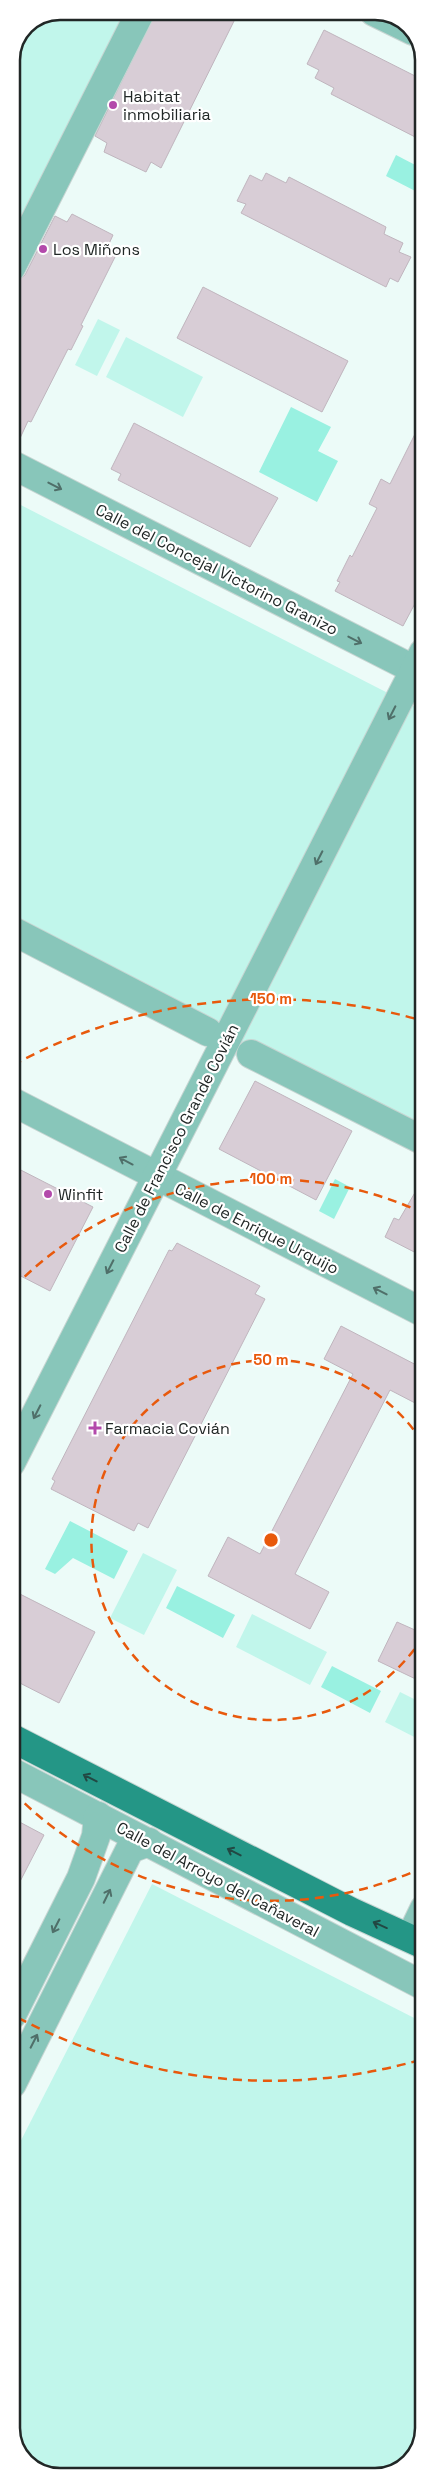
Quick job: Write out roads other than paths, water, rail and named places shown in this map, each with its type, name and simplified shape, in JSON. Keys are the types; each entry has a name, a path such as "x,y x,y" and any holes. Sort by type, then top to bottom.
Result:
{"main road":[{"name":"Calle del Arroyo del Cañaveral","path":"20,1742 352,1912 415,1941"}],"street":[{"path":"20,250 136,20"},
{"name":"Calle del Concejal Victorino Granizo","path":"20,468 415,663"},
{"name":"Calle de Francisco Grande Covián","path":"20,1447 156,1177 415,678"},
{"path":"20,935 208,1032"},
{"path":"251,1054 415,1136"},
{"name":"Calle de Enrique Urquijo","path":"20,1106 415,1308"},
{"name":"Calle del Arroyo del Cañaveral","path":"20,1776 415,1981"},
{"path":"20,1999 80,1878 96,1836 98,1816"},
{"path":"20,2068 130,1849 149,1842"}],"place":[{"name":"Habitat inmobiliaria","path":"113,105"},
{"name":"Los Miñons","path":"43,249"},
{"name":"Winfit","path":"48,1194"},
{"name":"Farmacia Covián","path":"95,1428"}]}
